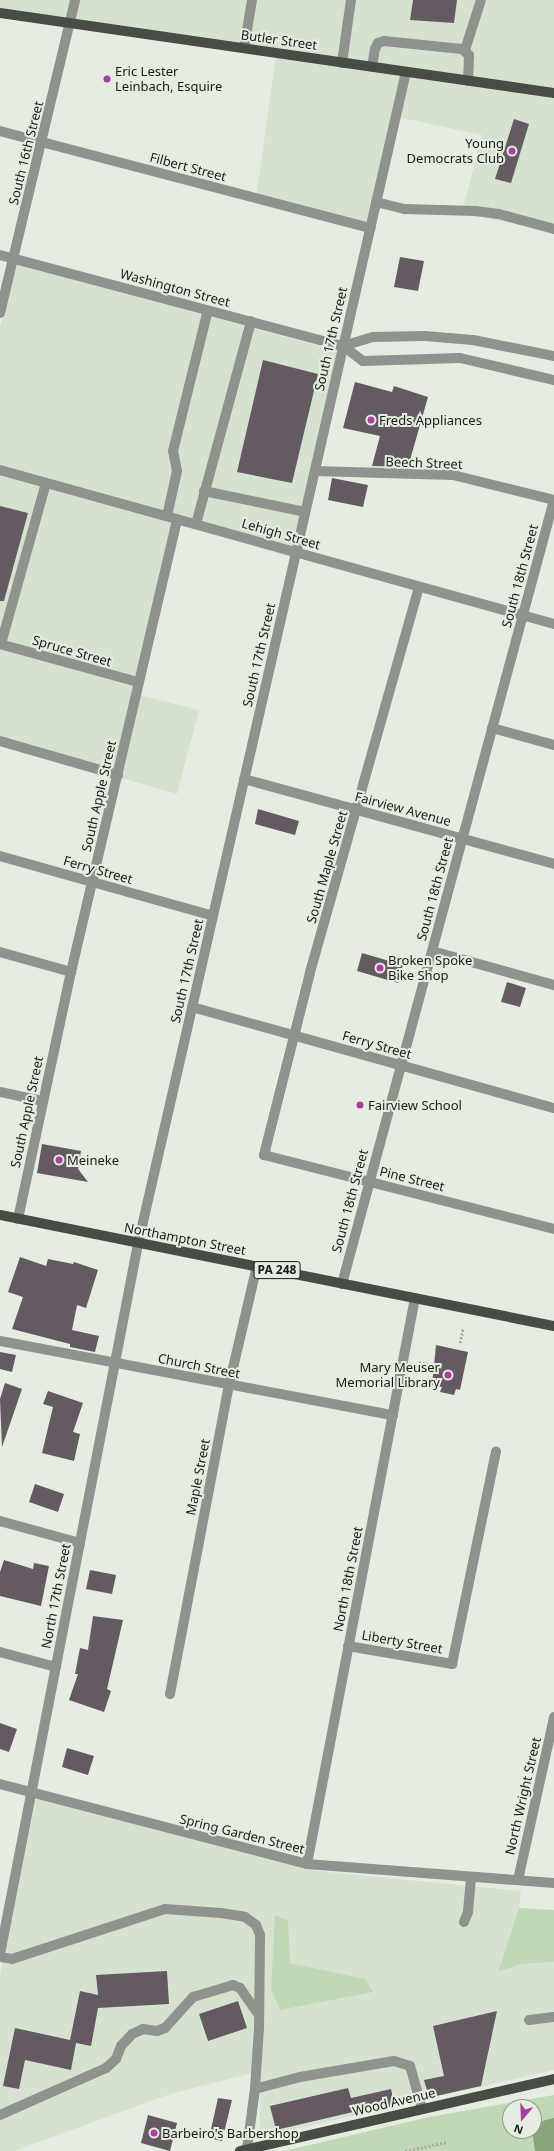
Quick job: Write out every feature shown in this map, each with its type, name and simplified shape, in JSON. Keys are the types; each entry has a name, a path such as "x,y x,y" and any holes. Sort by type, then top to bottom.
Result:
{"main road":[{"name":"Butler Street","path":"0,12 70,25 244,48 554,93"},
{"name":"Northampton Street","path":"0,1215 138,1244 257,1266 554,1326"},
{"name":"Wood Avenue","path":"244,2150 422,2108 554,2079"}],"street":[{"name":"South 16th Street","path":"0,313 75,0"},
{"path":"244,48 252,0"},
{"path":"342,63 351,0"},
{"path":"465,50 481,0"},
{"path":"372,67 375,49 378,43 384,41 465,50 469,55 468,81"},
{"name":"South 17th Street","path":"138,1244 406,72"},
{"name":"Filbert Street","path":"0,131 370,228"},
{"path":"376,202 405,210 475,211 499,214 554,229"},
{"name":"Washington Street","path":"0,255 343,346"},
{"name":"South Apple Street","path":"18,1219 42,1101 118,775 138,682 172,517 177,471 173,451 208,310"},
{"path":"196,524 251,321"},
{"path":"343,346 373,337 425,336 473,340 554,356"},
{"path":"343,346 363,361 460,358 554,380"},
{"name":"Lehigh Street","path":"0,470 554,624"},
{"name":"Beech Street","path":"314,471 453,475 554,500"},
{"path":"0,644 46,483"},
{"path":"204,491 305,512"},
{"name":"South 18th Street","path":"342,1284 554,500"},
{"name":"South Maple Street","path":"264,1155 294,1035 419,587"},
{"name":"Spruce Street","path":"0,644 138,682"},
{"path":"492,728 554,745"},
{"path":"0,741 118,775"},
{"name":"Fairview Avenue","path":"244,779 554,864"},
{"name":"Ferry Street","path":"0,856 213,916"},
{"path":"0,952 71,972"},
{"path":"432,952 554,985"},
{"name":"Ferry Street","path":"192,1007 554,1108"},
{"path":"0,1092 42,1101"},
{"name":"Pine Street","path":"264,1155 554,1229"},
{"name":"North 17th Street","path":"0,1956 4,1909 31,1792 138,1244"},
{"name":"Maple Street","path":"170,1694 229,1385 257,1266"},
{"name":"North 18th Street","path":"307,1864 415,1298"},
{"name":"Church Street","path":"0,1342 393,1415"},
{"name":"Liberty Street","path":"348,1646 452,1664 496,1451"},
{"path":"0,1521 80,1543"},
{"path":"0,1652 56,1667"},
{"name":"North Wright Street","path":"518,1880 554,1717"},
{"name":"Spring Garden Street","path":"0,1784 307,1864 554,1883"},
{"path":"464,1922 468,1912 471,1877"},
{"path":"0,1956 12,1959 165,1910 221,1913 245,1917 256,1925 260,1935 259,2015 255,2089 244,2150"},
{"path":"0,2115 106,2068 116,2059 121,2046 132,2034 143,2029 157,2031 165,2028 193,1997 233,1985 240,1988 259,2015"},
{"path":"529,2020 554,2017"},
{"path":"255,2089 300,2078 394,2061 410,2066 422,2108"}],"path":[{"path":"460,1343 463,1327"},
{"path":"419,1362 431,1365"},
{"path":"405,2151 448,2142"}],"shaded area":[{"path":"0,0 554,0 554,232 462,213 482,135 398,117 368,231 256,199 276,56 76,26 0,8"},
{"path":"16,264 341,352 296,559 176,523 140,695 199,710 177,794 0,743 0,327"},
{"path":"37,1794 317,1871 521,1891 519,1908 498,1972 521,1964 554,1962 554,2070 260,2137 260,2071 170,2094 14,2151 0,2151 0,1976"},
{"path":"519,1908 554,1910 554,1962 521,1964 498,1972"},
{"path":"275,1915 288,1921 290,1963 365,1979 373,1992 280,2010 271,1989"},
{"path":"554,2095 554,2151 284,2151 429,2117 502,2104 502,2139 542,2139 542,2099 531,2099"},
{"path":"554,2118 554,2151 535,2151 533,2139 542,2139 542,2121"}],"building":[{"path":"413,0 457,0 454,23 410,20"},
{"name":"Young Democrats Club","path":"514,119 529,124 511,183 495,179"},
{"path":"400,257 424,261 418,291 394,287"},
{"path":"263,360 318,374 292,483 237,472"},
{"path":"355,382 392,392 394,386 428,397 408,467 372,466 380,436 343,428"},
{"path":"332,478 368,485 363,507 328,500"},
{"path":"0,506 28,513 4,601 0,601"},
{"path":"258,809 299,821 295,835 255,824"},
{"name":"Broken Spoke Bike Shop","path":"362,953 403,965 398,983 357,971"},
{"path":"507,982 526,988 520,1007 501,1002"},
{"name":"Meineke","path":"42,1144 81,1151 78,1169 88,1182 37,1173"},
{"path":"20,1257 46,1266 48,1259 73,1264 74,1262 98,1270 86,1308 77,1305 72,1330 99,1336 95,1352 70,1347 70,1344 12,1329 23,1297 8,1292"},
{"name":"Mary Meuser Memorial Library","path":"436,1345 468,1352 460,1390 456,1389 454,1395 440,1392 442,1387 432,1385"},
{"path":"0,1352 16,1355 12,1372 0,1369"},
{"path":"5,1383 22,1389 2,1447 0,1399"},
{"path":"48,1391 83,1403 73,1432 80,1434 74,1461 42,1453 53,1407 43,1404"},
{"path":"35,1484 64,1494 58,1512 29,1502"},
{"path":"4,1560 33,1569 34,1563 49,1566 41,1606 0,1596 0,1572"},
{"path":"90,1570 116,1575 112,1594 86,1589"},
{"path":"93,1616 123,1620 107,1689 111,1691 104,1712 69,1700 78,1674 75,1674 80,1648 88,1650"},
{"path":"0,1723 17,1729 9,1752 0,1749"},
{"path":"67,1748 94,1756 88,1775 62,1767"},
{"path":"167,1971 169,2004 98,2008 91,2046 76,2043 71,2070 25,2060 19,2089 3,2086 15,2028 70,2040 80,1991 98,1995 96,1975"},
{"path":"238,2001 247,2028 208,2041 199,2014"},
{"path":"497,2011 481,2086 436,2096 436,2092 428,2094 424,2080 444,2076 433,2026"},
{"path":"348,2088 351,2098 391,2089 395,2106 353,2115 353,2112 276,2130 270,2106"},
{"path":"218,2098 232,2100 222,2141 209,2138"},
{"path":"148,2115 177,2123 170,2151 141,2143"}],"place":[{"name":"Eric Lester Leinbach, Esquire","path":"107,79"},
{"name":"Young Democrats Club","path":"512,151"},
{"name":"Freds Appliances","path":"371,420"},
{"name":"Broken Spoke Bike Shop","path":"380,968"},
{"name":"Fairview School","path":"360,1105"},
{"name":"Meineke","path":"59,1160"},
{"name":"Mary Meuser Memorial Library","path":"448,1375"},
{"name":"Barbeiro's Barbershop","path":"154,2133"}]}
